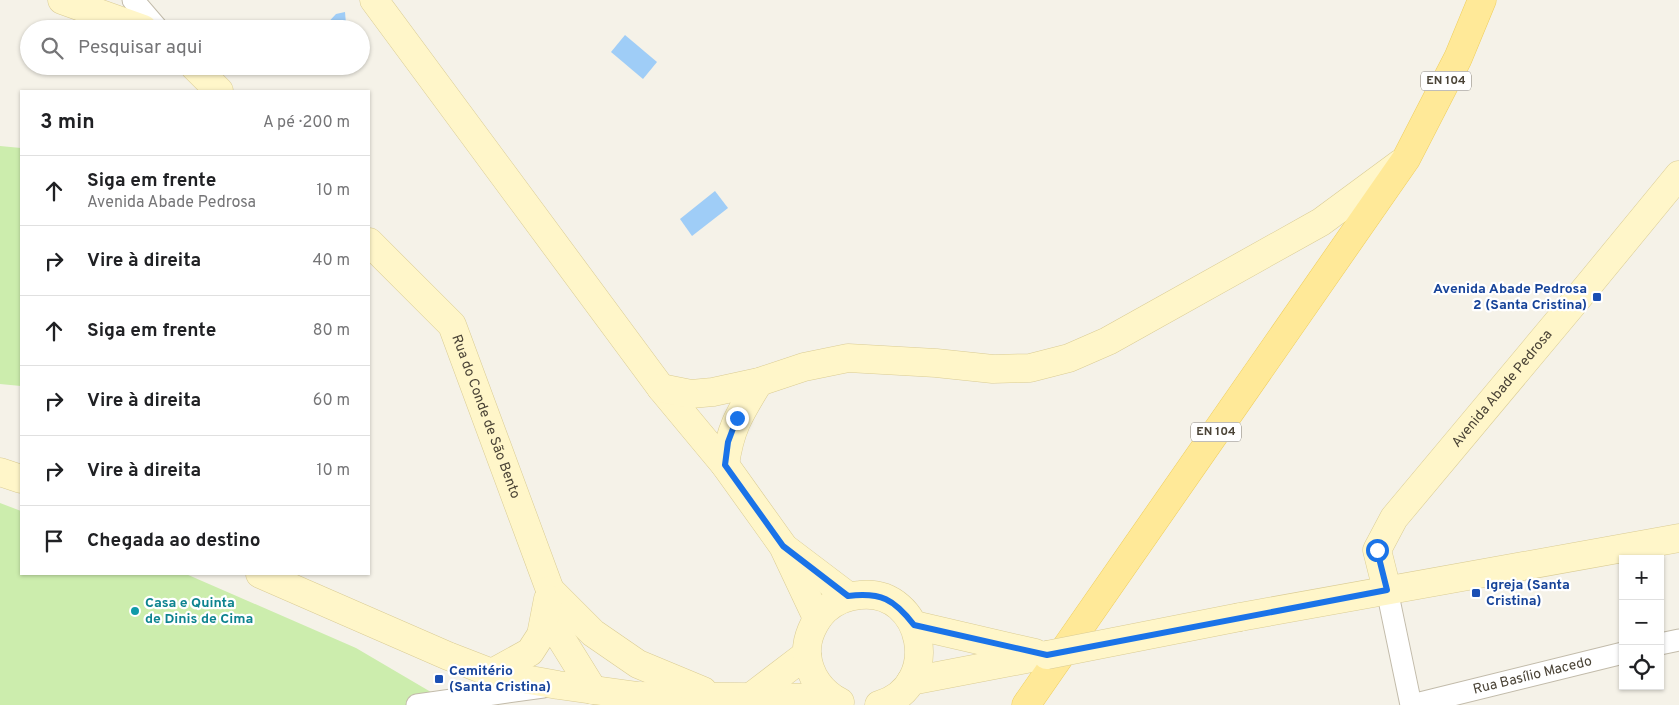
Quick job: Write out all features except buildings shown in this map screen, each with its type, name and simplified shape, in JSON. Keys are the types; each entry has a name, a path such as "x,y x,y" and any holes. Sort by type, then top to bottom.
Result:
{"main road":[{"name":"EN 104","path":"1026,705 1406,159 1458,58 1482,0"}],"street":[{"path":"62,0 118,20"},
{"path":"133,0 150,20"},
{"path":"374,0 661,388 725,465 783,546 817,618"},
{"path":"203,75 218,90"},
{"path":"661,388 690,394 713,392 759,382 804,367 848,358 993,369 1030,368 1069,358 1108,341 1321,222 1406,159"},
{"name":"Avenida Abade Pedrosa","path":"1387,590 1377,550 1394,518 1679,175"},
{"name":"Rua do Conde de São Bento","path":"370,243 452,325 550,590 562,640 593,690"},
{"path":"725,465 728,442 737,418 759,382"},
{"path":"0,472 20,478"},
{"path":"911,681 1240,617 1679,538"},
{"path":"783,546 848,596"},
{"path":"262,575 448,656 492,673 558,685 638,696 752,696 839,702"},
{"path":"550,590 593,633 638,664 716,696"},
{"path":"492,673 530,652 541,635 550,590"},
{"path":"1387,590 1412,705"},
{"path":"839,702 819,686 810,671 807,654 809,636 817,618 830,605 848,596 867,594 886,599 902,609 914,625 919,643 919,662 911,681 899,695 879,705"},
{"path":"914,625 1047,655"},
{"path":"593,633 593,690"},
{"path":"1664,643 1679,640"},
{"path":"752,696 807,654"},
{"name":"Rua Basílio Macedo","path":"1412,705 1619,655"},
{"path":"417,705 558,685"}],"green space":[{"path":"0,146 20,148 20,386 0,384"},
{"name":"Casa e Quinta de Dinis de Cima","path":"0,503 20,511 20,575 188,575 356,648 453,705 0,705"}],"water":[{"path":"345,12 346,20 330,20 336,14"},
{"path":"625,35 657,62 643,79 611,52"},
{"path":"715,191 728,208 692,236 680,219"}],"place":[{"name":"Avenida Abade Pedrosa 2 (Santa Cristina)","path":"1597,297"},
{"name":"Igreja (Santa Cristina)","path":"1476,593"},
{"name":"Casa e Quinta de Dinis de Cima","path":"135,611"},
{"name":"Cemitério (Santa Cristina)","path":"439,679"}],"route":[{"path":"737,418 728,442 725,465 783,546 848,596 867,594 886,599 902,609 914,625 1047,655 1387,590 1377,550"}]}
